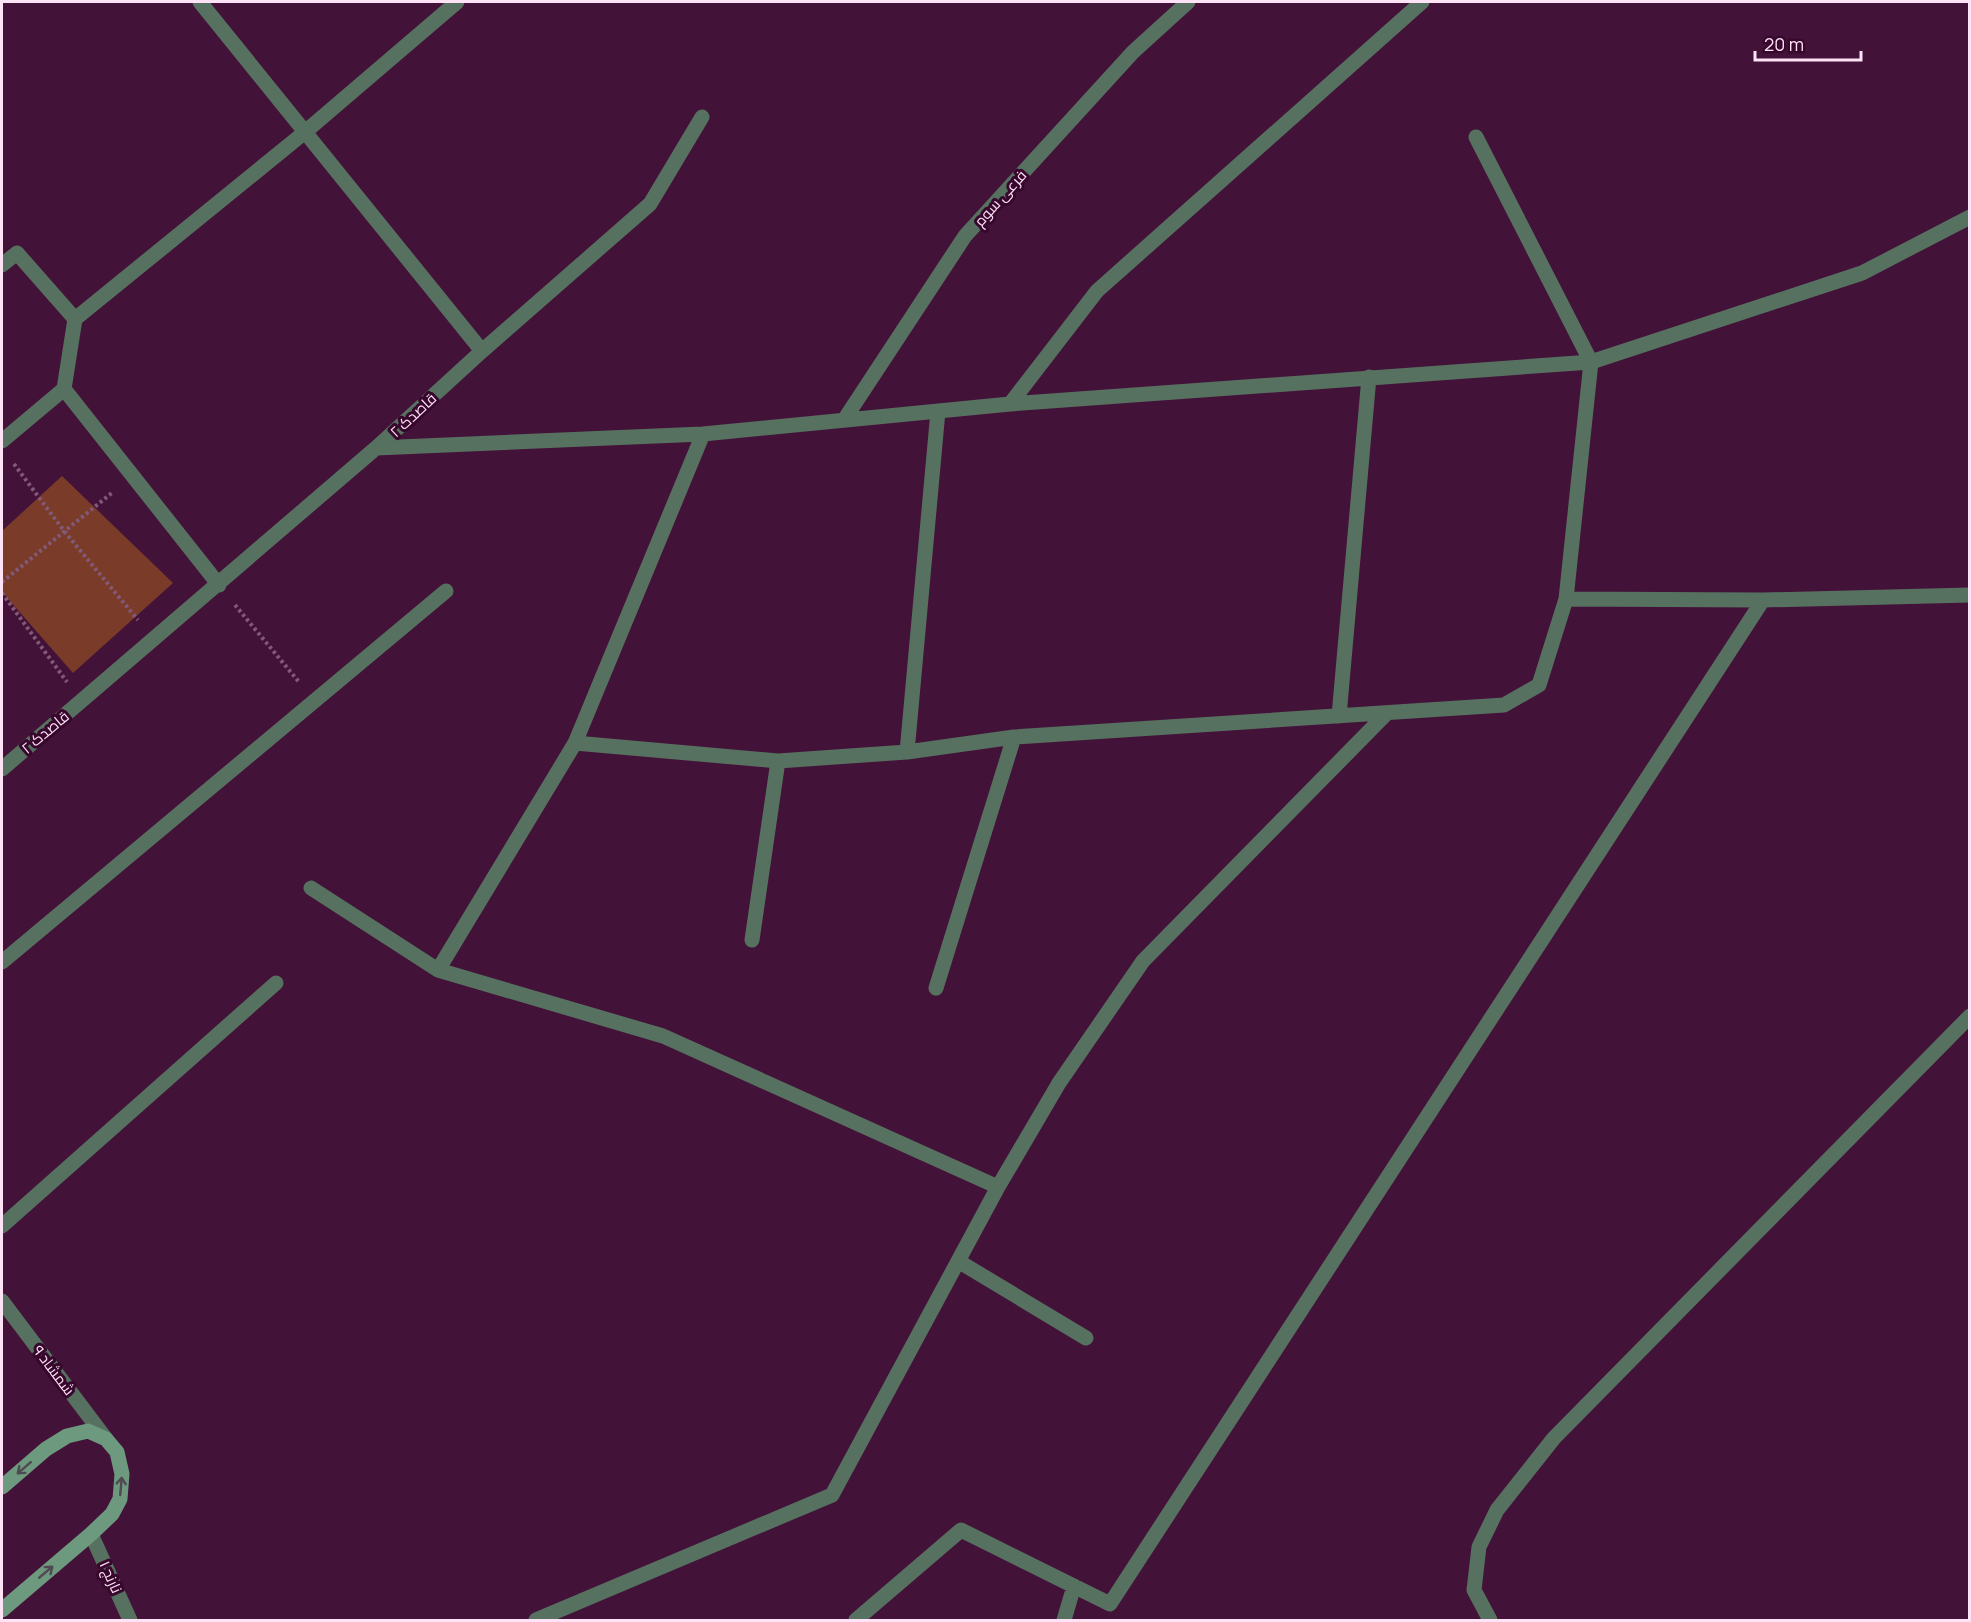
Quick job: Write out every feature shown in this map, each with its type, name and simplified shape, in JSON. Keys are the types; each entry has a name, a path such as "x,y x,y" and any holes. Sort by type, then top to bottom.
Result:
{"main road":[{"path":"2,1487 46,1449 67,1436 88,1431 106,1439 117,1452 122,1474 120,1500 112,1514 92,1534 2,1610"}],"street":[{"path":"200,2 482,351"},
{"path":"2,441 64,389 75,319 305,132 457,2"},
{"name":"فرعی سوم","path":"844,420 965,236 1133,52 1188,2"},
{"path":"1010,404 1097,291 1422,2"},
{"name":"قاصدک ۲","path":"2,769 219,585 650,204 702,117"},
{"path":"575,742 778,761 906,752 1014,737 1504,705 1539,685 1566,599 1591,362 1476,137"},
{"path":"376,448 703,434 1010,404 1591,362 1862,273 1970,217"},
{"path":"2,266 17,253 75,319"},
{"path":"1339,716 1369,378"},
{"path":"64,389 219,585"},
{"path":"906,752 938,411"},
{"path":"438,970 575,742 703,434"},
{"path":"2,962 446,591"},
{"path":"1566,599 1763,600 1970,595"},
{"path":"856,1620 961,1530 1110,1604 1763,600"},
{"path":"536,1620 832,1495 998,1187 1059,1083 1143,961 1386,713"},
{"path":"936,988 1014,737"},
{"path":"752,940 778,761"},
{"path":"311,888 438,970 663,1036 998,1187"},
{"path":"2,1226 276,982"},
{"path":"1490,1620 1474,1590 1479,1547 1497,1510 1554,1438 1970,1016"},
{"path":"958,1261 1086,1338"},
{"name":"شمشاد ۹","path":"2,1300 106,1439"},
{"name":"نارنج ۱","path":"92,1534 130,1620"},
{"path":"1064,1620 1074,1586"}],"path":[{"path":"9,456 64,531 154,639"},
{"path":"2,582 133,476"},
{"path":"219,585 314,702"},
{"path":"2,593 81,702"}],"shaded area":[{"path":"62,476 173,583 73,673 2,592 2,531"}]}
